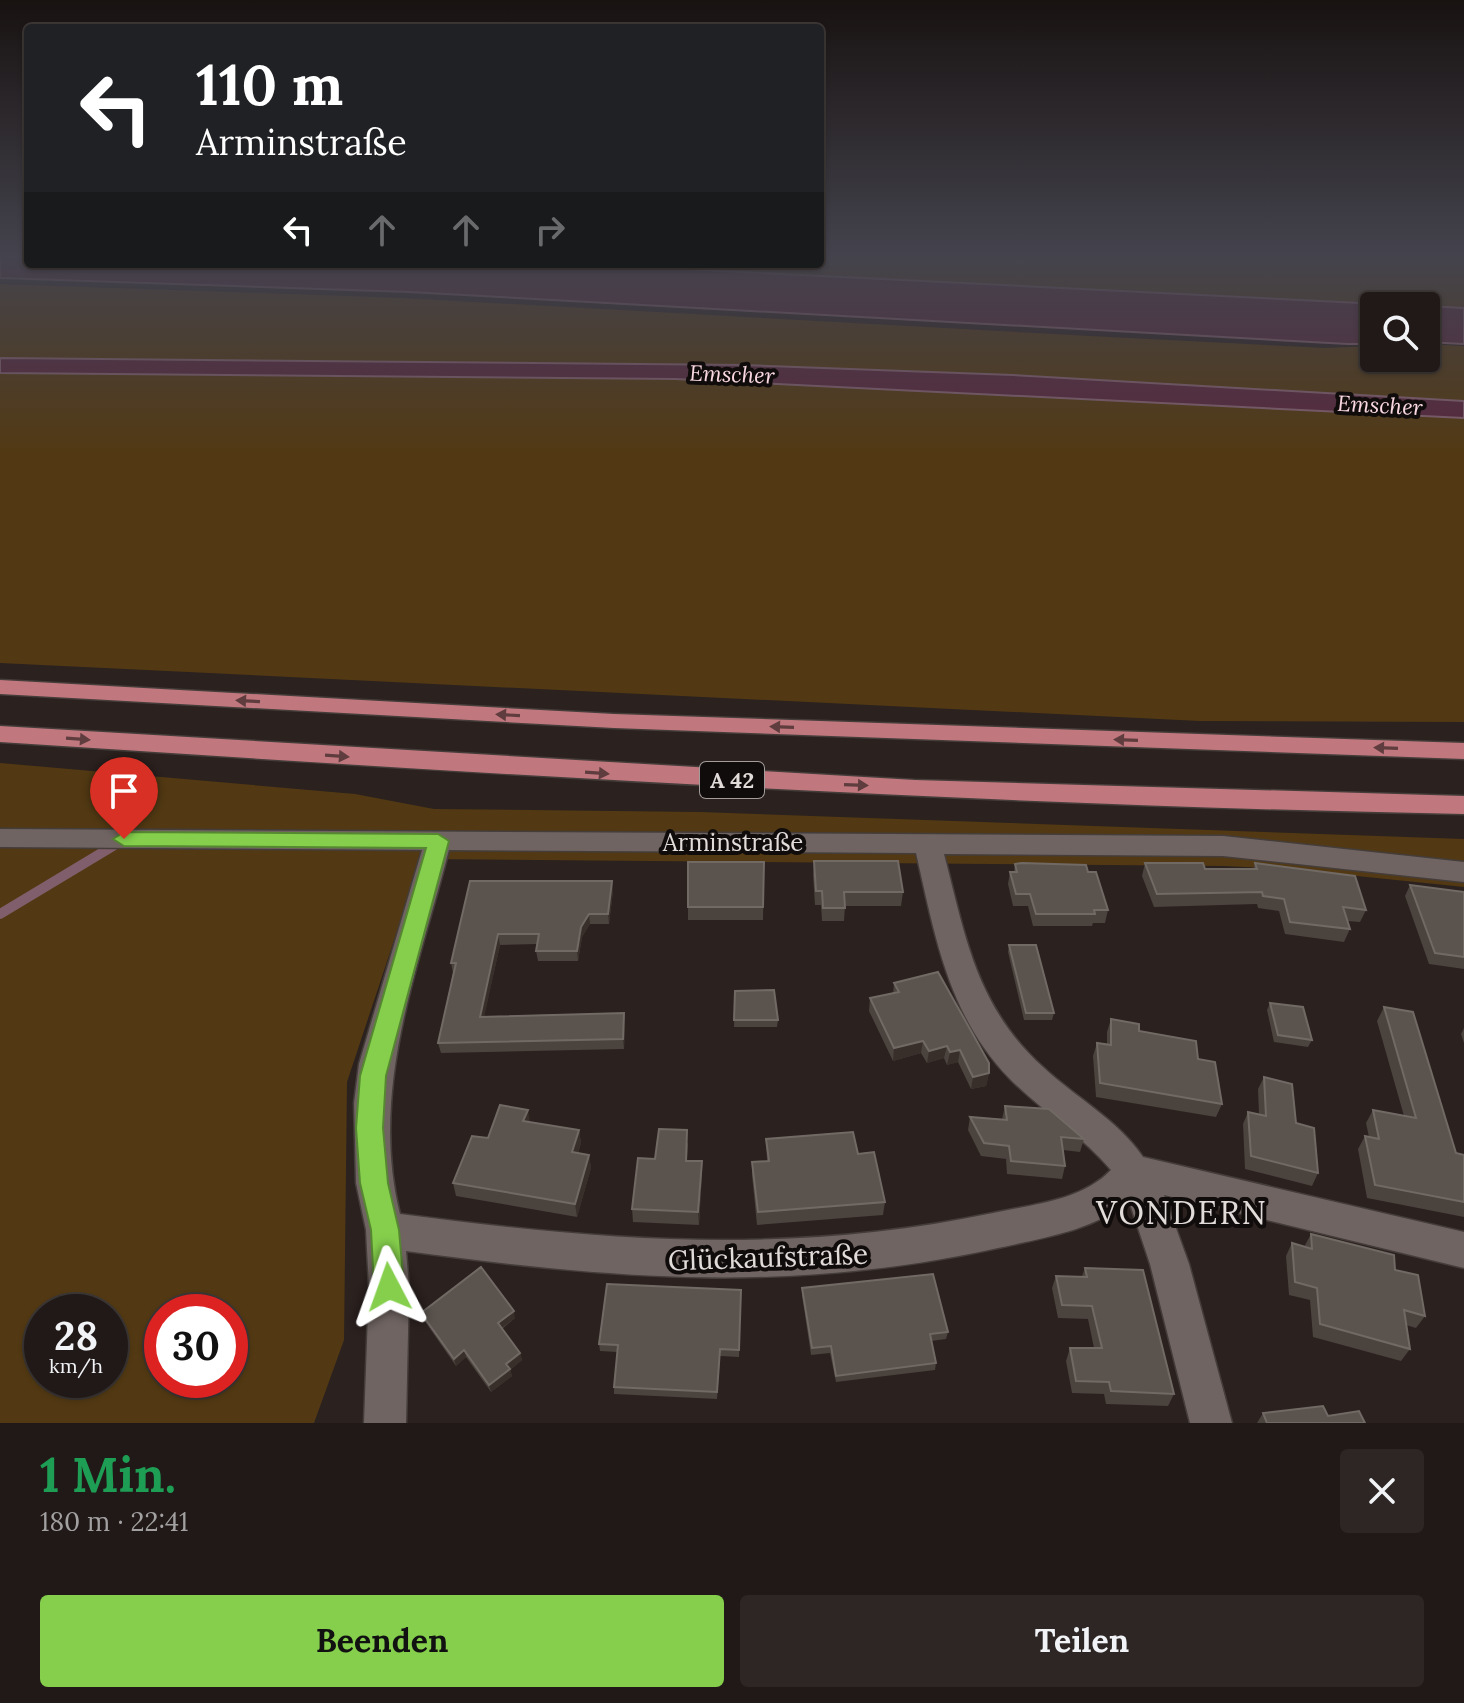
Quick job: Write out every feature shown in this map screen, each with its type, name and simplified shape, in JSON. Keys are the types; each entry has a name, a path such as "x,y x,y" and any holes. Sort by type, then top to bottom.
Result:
{"highway":[{"name":"A 42","path":"0,687 614,721 1464,751"},
{"name":"A 42","path":"0,734 636,776 1339,804 1464,805"}],"street":[{"name":"Arminstraße","path":"0,838 1223,846 1464,872"},
{"path":"385,1423 389,1287 385,1230 374,1183 371,1142 373,1076 438,841"},
{"path":"927,844 958,963 998,1039 1019,1066 1096,1131 1133,1171 1159,1226 1192,1367 1211,1423"},
{"path":"1133,1171 1464,1250"},
{"name":"Glückaufstraße","path":"385,1230 567,1255 659,1262 813,1261 964,1239 1099,1204 1119,1189 1133,1171"}],"shaded area":[{"path":"0,322 844,322 1325,348 1360,347 1360,372 1440,372 1440,345 1464,346 1464,401 1013,375 744,365 0,358"},
{"path":"0,373 675,379 1464,418 1464,722 1200,721 0,663"},
{"path":"0,763 355,794 434,809 700,812 1464,839 1464,887 1289,869 1223,866 421,859 347,1082 344,1340 314,1423 0,1423"}],"water":[{"path":"958,322 1360,322 1360,344 1348,344"},
{"path":"1440,322 1464,322 1464,344 1440,343"},
{"name":"Emscher","path":"0,358 744,365 1013,375 1464,401 1464,418 675,379 0,373"}],"building":[{"path":"814,861 898,861 903,892 844,892 845,908 823,908 822,891 816,891"},
{"path":"688,862 764,862 763,907 688,907"},
{"path":"1145,863 1203,863 1205,869 1257,869 1255,863 1355,876 1366,910 1343,907 1350,929 1290,922 1284,899 1263,896 1262,892 1157,894"},
{"path":"1015,864 1086,865 1088,872 1096,872 1108,910 1094,910 1095,914 1036,914 1030,894 1016,894 1010,872 1017,872"},
{"path":"470,881 612,881 608,914 589,914 581,927 577,951 536,951 539,934 498,934 480,1017 624,1013 623,1039 438,1043 456,963 451,963"},
{"path":"1410,885 1464,892 1464,957 1435,953"},
{"path":"1009,945 1036,945 1054,1013 1026,1013"},
{"path":"938,972 989,1063 989,1073 973,1077 960,1050 950,1052 947,1046 929,1051 923,1041 894,1048 870,998 899,992 894,983"},
{"path":"774,990 778,1020 734,1020 735,991"},
{"path":"1270,1003 1303,1007 1312,1040 1278,1035"},
{"path":"1384,1007 1413,1012 1456,1153 1464,1155 1464,1202 1375,1185 1365,1136 1379,1139 1373,1110 1416,1118"},
{"path":"1111,1019 1139,1024 1139,1031 1196,1041 1198,1059 1215,1062 1222,1104 1100,1083 1097,1043 1111,1045"},
{"path":"1264,1077 1292,1084 1296,1123 1314,1128 1318,1173 1251,1156 1248,1112 1266,1116"},
{"path":"500,1105 528,1110 523,1121 579,1130 572,1152 589,1155 575,1204 453,1183 472,1136 488,1138"},
{"path":"1005,1106 1049,1109 1084,1139 1061,1137 1065,1166 1011,1161 1009,1146 984,1143 970,1117 1007,1120"},
{"path":"659,1129 687,1130 686,1161 702,1161 698,1212 632,1209 638,1158 655,1159"},
{"path":"853,1132 858,1154 874,1152 885,1202 758,1212 752,1162 769,1161 766,1139"},
{"path":"1311,1234 1394,1255 1395,1270 1418,1275 1425,1316 1404,1310 1410,1349 1320,1324 1317,1288 1295,1282 1292,1243 1312,1249"},
{"path":"481,1267 514,1311 498,1323 520,1353 506,1364 510,1369 489,1385 464,1350 454,1359 421,1313"},
{"path":"1085,1268 1143,1270 1174,1394 1111,1391 1109,1382 1076,1381 1070,1348 1102,1348 1092,1306 1062,1305 1056,1276 1087,1277"},
{"path":"933,1274 948,1332 930,1334 936,1363 836,1376 831,1346 812,1348 802,1288"},
{"path":"607,1284 741,1290 739,1350 720,1349 717,1392 614,1387 618,1345 599,1344"},
{"path":"1323,1406 1328,1416 1359,1411 1365,1423 1267,1423 1263,1413"}],"waterway":[{"path":"0,914 113,846"}],"district":[{"name":"VONDERN","path":"1182,1213"}],"route":[{"path":"124,839 438,841 373,1076 370,1128 374,1183 385,1230 389,1287"}]}
